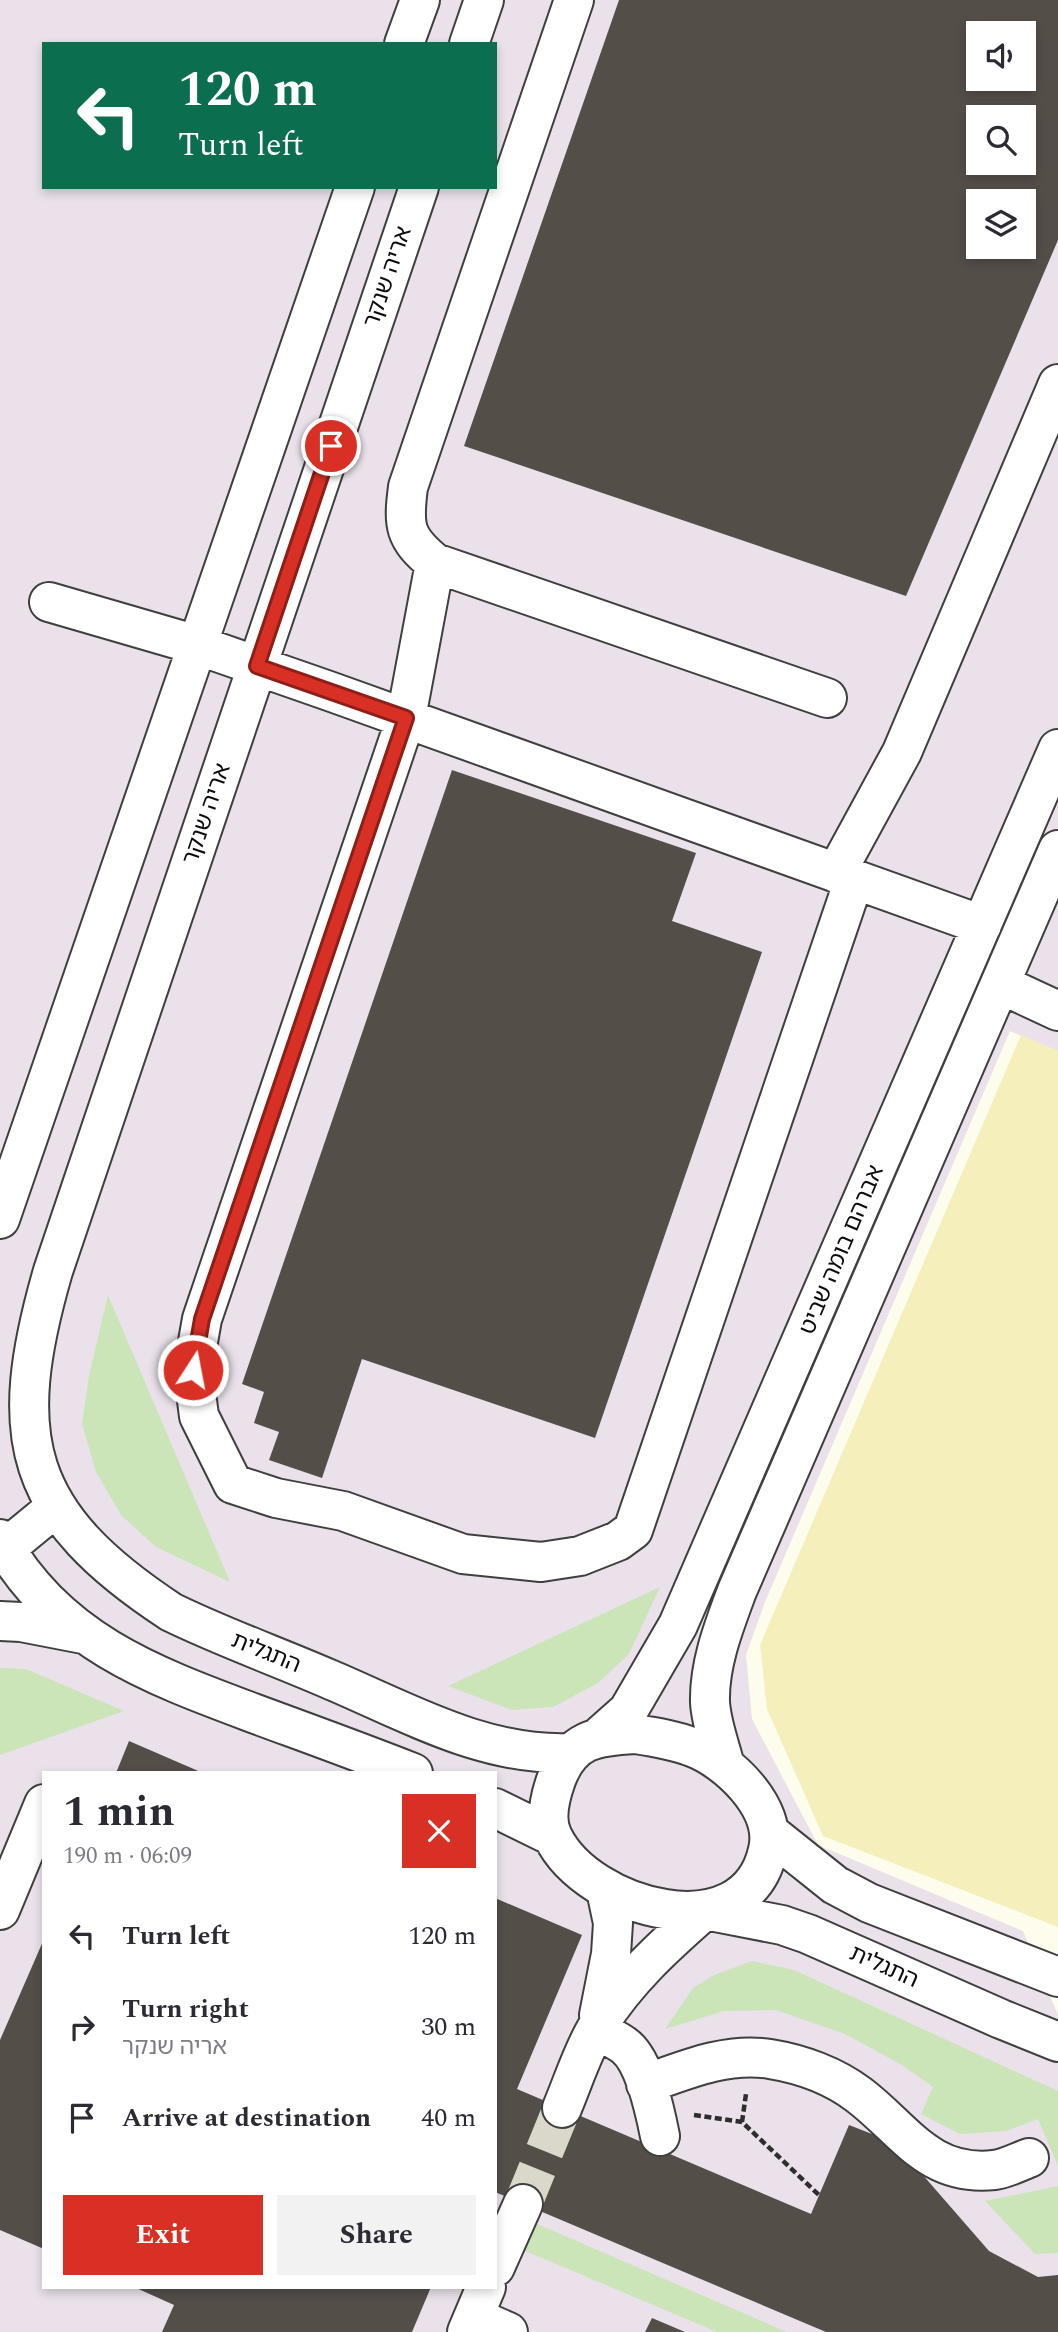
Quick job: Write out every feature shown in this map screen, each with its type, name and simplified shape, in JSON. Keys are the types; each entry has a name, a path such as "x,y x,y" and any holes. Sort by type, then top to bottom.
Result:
{"street":[{"path":"405,42 420,0"},
{"path":"470,42 484,0"},
{"path":"574,0 408,487 404,518 415,546 435,563 827,698"},
{"path":"0,1219 354,189"},
{"name":"אריה שנקר","path":"32,1447 28,1413 29,1380 40,1315 418,189"},
{"path":"435,563 406,718 202,1319 193,1370 198,1416 233,1484 276,1499 344,1511 463,1554 541,1563 580,1556 618,1541 633,1530 845,877 902,752 1058,384"},
{"path":"49,602 197,645 982,925"},
{"name":"אברהם בומה שביט","path":"586,1744 628,1711 678,1625 1058,749"},
{"name":"אברהם בומה שביט","path":"725,1766 710,1703 713,1665 723,1629 1058,850"},
{"path":"1000,984 1058,1011"},
{"name":"התגלית","path":"32,1447 47,1493 72,1530 139,1591 188,1620 480,1742 528,1752 586,1744"},
{"path":"56,1507 1,1540 20,1572 40,1594 85,1634 104,1648 164,1679 408,1771"},
{"path":"0,1621 21,1622 85,1634"},
{"path":"497,1809 552,1836 568,1857 606,1889 630,1901 655,1908 690,1912 728,1902 745,1891 759,1876 768,1850 770,1833 756,1800 725,1766 694,1748 661,1738 635,1734 586,1744 560,1770 551,1794 549,1820 552,1836"},
{"path":"0,1910 42,1809"},
{"path":"770,1833 835,1885 869,1903 1058,1977"},
{"path":"596,2030 611,1954 613,1923 606,1889"},
{"path":"562,2108 596,2030 629,1982 655,1954 705,1910"},
{"name":"התגלית","path":"705,1910 782,1925 808,1934 1058,2042"},
{"path":"596,2030 626,2047 639,2065 654,2110 701,2064 736,2059 768,2059 802,2067 831,2078 858,2094 914,2147 938,2161 964,2170 996,2170 1029,2158"},
{"path":"497,2262 523,2204"}],"path":[{"path":"654,2110 742,2122 819,2195"}],"shaded area":[{"path":"0,0 1058,0 1058,1051 1010,1031 765,1602 746,1655 752,1719 818,1845 1023,1931 1058,2015 1058,2332 0,2332"}],"green space":[{"path":"108,1295 230,1582 156,1547 121,1515 96,1472 82,1424 89,1376"},
{"path":"660,1587 629,1654 598,1683 553,1707 512,1710 448,1686"},
{"path":"0,1668 26,1669 124,1711 0,1755"},
{"path":"752,1961 794,1970 1058,2091 1058,2166 1038,2119 1006,2131 960,2134 921,2114 933,2087 902,2065 845,2034 776,2010 724,2011 665,2029 693,1988 714,1975"},
{"path":"1058,2186 1058,2253 1035,2254 985,2201"},
{"path":"535,2223 787,2332 717,2332 523,2250"}],"sand":[{"path":"1021,1035 1058,1051 1058,1927 823,1836 767,1709 760,1645"}],"building":[{"path":"619,0 1058,0 1058,240 906,596 464,446"},
{"path":"452,770 696,853 672,921 762,952 595,1438 362,1359 322,1478 269,1460 279,1432 254,1423 264,1392 242,1384"},
{"path":"129,1741 198,1771 117,1771"},
{"path":"497,1899 582,1935 517,2089 811,2214 849,2125 895,2143 989,2251 1038,2277 1058,2275 1058,2332 826,2332 497,2193"},
{"path":"42,1944 42,2248 0,2230 0,2040"},
{"path":"138,2289 430,2289 412,2332 162,2332 174,2305"},
{"path":"652,2318 685,2332 645,2332"}],"tunnel":[{"path":"523,2204 562,2108"}],"route":[{"path":"193,1370 202,1319 406,718 257,666 331,446"}]}
